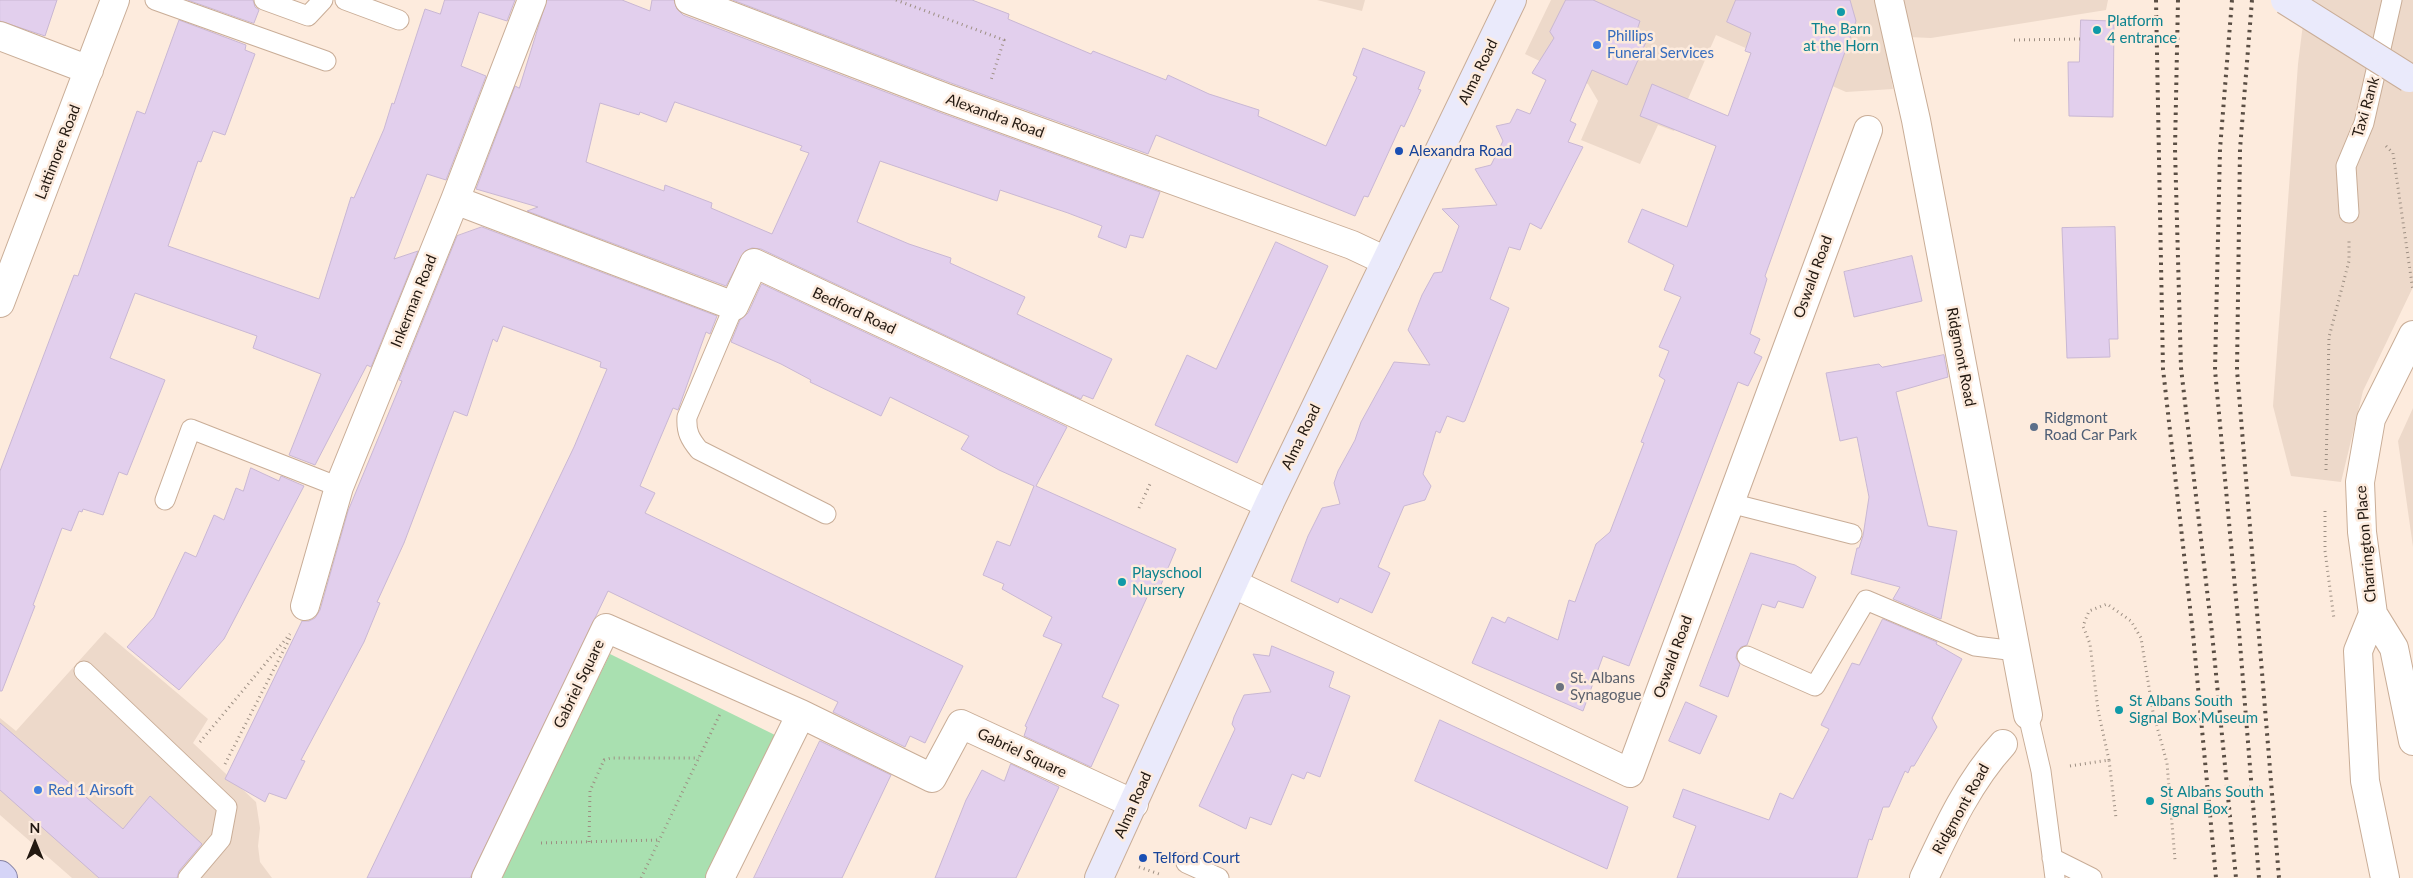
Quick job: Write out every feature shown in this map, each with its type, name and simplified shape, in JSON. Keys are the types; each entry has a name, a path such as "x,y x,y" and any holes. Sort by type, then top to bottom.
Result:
{"main road":[{"name":"Alma Road","path":"1099,878 1269,504 1512,0"},
{"path":"2285,0 2411,79"},
{"path":"0,875 4,878"}],"street":[{"name":"Lattimore Road","path":"0,303 114,0"},
{"name":"Inkerman Road","path":"305,606 339,486 455,200 532,0"},
{"name":"Alexandra Road","path":"689,0 982,111 1352,245 1386,261"},
{"name":"Ridgmont Road","path":"1889,0 1916,120 2028,715"},
{"path":"0,36 89,70"},
{"name":"Oswald Road","path":"1234,584 1630,773 1868,130"},
{"path":"455,200 734,306"},
{"name":"Bedford Road","path":"734,306 754,263 1269,504"},
{"name":"Charrington Place","path":"2413,336 2371,419 2364,449 2360,482 2362,532 2373,614 2394,648 2413,741"},
{"name":"Charrington Place","path":"2373,614 2358,651 2365,781 2385,878"},
{"name":"Gabriel Square","path":"486,878 606,628 801,714 932,778 961,724 1134,804"},
{"path":"720,878 801,714"},
{"name":"Ridgmont Road","path":"1924,878 1962,802 1985,763 2003,744"}],"lane":[{"path":"155,0 326,61"},
{"path":"264,0 308,16 323,0"},
{"path":"345,0 399,20"},
{"name":"Taxi Rank","path":"2349,213 2346,166 2364,123 2392,0"},
{"path":"734,306 686,417 686,428 690,439 699,450 826,514"},
{"path":"165,500 191,429 339,486"},
{"path":"1730,503 1852,534"},
{"path":"1747,656 1815,686 1866,600 1975,646 2016,651"},
{"path":"84,671 227,808 221,839 188,878"},
{"path":"2028,715 2041,771 2055,878"},
{"path":"2052,858 2092,878"},
{"path":"1186,863 1219,878"}],"path":[{"path":"896,0 1004,40 982,111"},
{"path":"2014,40 2080,39"},
{"path":"2114,39 2148,39"},
{"path":"2393,153 2413,291"},
{"path":"2116,818 2109,760 2098,710 2090,644 2083,626 2088,611 2107,604 2131,621 2141,638 2153,712 2167,763 2175,860"},
{"path":"182,764 294,629 211,791"},
{"path":"641,878 735,684"},
{"path":"589,842 590,791 604,760 610,758 699,758"},
{"path":"2041,771 2109,760"},
{"path":"502,844 659,840"}],"shaded area":[{"path":"1317,0 1365,0 1362,11"},
{"path":"1551,0 2108,0 2106,10 1931,38 1884,36 1893,89 1846,92 1716,35 1674,131 1658,125 1640,164 1581,140 1598,101 1588,84 1525,54"},
{"path":"2306,0 2413,0 2413,287 2363,391 2341,482 2291,476 2273,406 2298,64"},
{"path":"2413,408 2413,547 2398,441"},
{"path":"105,632 208,719 193,743 256,802 260,828 258,846 260,862 272,878 72,878 0,815 0,718 16,731"}],"green space":[{"path":"610,654 775,735 705,878 500,878"}],"building":[{"path":"0,0 57,0 45,36 0,21"},
{"path":"188,0 253,0 255,7 259,10 254,23"},
{"path":"445,0 515,0 507,21 479,12 461,66 486,76 446,180 427,174 394,259 418,251 371,367 367,365 315,465 289,455 321,374 253,348 257,336 135,293 110,358 165,380 127,475 119,472 103,515 83,509 82,512 79,511 71,531 62,528 33,605 35,606 2,691 0,691 0,471 74,275 78,276 137,111 145,114 179,20 246,45 245,50 255,54 225,135 213,131 201,162 198,161 168,246 319,299 351,197 354,198 384,129 392,103 394,104 425,9 440,14"},
{"path":"547,0 622,0 650,11 652,0 674,0 677,9 683,15 941,113 1160,192 1143,238 1130,235 1126,248 1098,237 1102,226 1068,213 1000,190 997,201 880,161 857,222 909,244 951,258 950,263 1025,297 1017,314 1112,359 1093,399 1083,395 1081,399 761,249 752,248 745,251 726,286 527,211 538,207 476,189 515,86 519,88","holes":["675,102 802,146 800,150 809,153 772,234 711,208 712,203 665,185 664,191 586,162 600,103 639,115 640,112 666,122"]},
{"path":"733,0 972,0 1009,14 1008,19 1091,54 1093,51 1166,80 1168,75 1209,94 1259,110 1258,116 1326,146 1357,77 1353,75 1363,48 1425,72 1418,89 1421,90 1404,127 1401,125 1368,197 1364,196 1355,216 1156,135 1148,154 951,83"},
{"path":"1566,0 1593,0 1640,21 1635,36 1646,42 1627,85 1592,70 1570,121 1576,124 1568,142 1583,147 1541,229 1530,223 1520,250 1509,247 1490,299 1509,308 1465,421 1447,416 1440,433 1436,431 1423,474 1431,486 1425,500 1404,506 1378,567 1390,573 1372,613 1340,598 1338,603 1291,581 1308,536 1322,508 1340,504 1334,483 1338,471 1355,440 1361,422 1394,362 1430,365 1408,330 1422,295 1434,273 1442,272 1459,226 1442,209 1497,205 1475,169 1491,165 1503,141 1496,126 1510,123 1517,109 1530,114 1546,80 1532,73 1554,38 1550,32"},
{"path":"1736,0 1850,0 1856,21 1765,276 1767,279 1750,334 1760,339 1754,353 1762,357 1748,386 1738,382 1629,666 1603,656 1583,711 1472,663 1492,617 1505,623 1508,617 1558,640 1569,600 1575,602 1596,544 1610,532 1644,443 1641,442 1665,380 1659,376 1669,351 1659,347 1681,297 1664,290 1674,265 1628,242 1642,209 1687,227 1716,146 1640,116 1652,84 1728,116 1751,53 1745,51 1751,33 1727,22"},
{"path":"2081,20 2114,21 2113,117 2069,116 2068,62 2079,62"},
{"path":"482,227 717,316 710,334 706,332 678,410 673,408 640,486 655,493 645,513 963,666 925,743 910,736 905,747 833,712 838,702 608,591 470,878 367,878 574,447 607,369 600,367 601,362 503,326 497,342 493,339 467,416 454,411 404,543 377,602 380,603 364,642 301,760 305,761 286,799 269,793 265,802 225,779 302,621 309,621 315,618 320,610 348,511 402,381 399,380 457,236"},
{"path":"2115,227 2118,339 2109,339 2110,357 2067,358 2062,228"},
{"path":"1276,242 1328,266 1237,463 1155,425 1187,355 1216,369"},
{"path":"1912,256 1922,301 1854,317 1844,272"},
{"path":"762,284 1067,427 1036,486 1176,549 1160,587 1153,584 1102,697 1119,705 1091,767 1024,736 1027,727 1025,726 1062,644 1043,636 1052,617 1002,589 1004,584 983,575 997,541 1010,546 1034,486 999,470 961,449 969,436 890,397 881,416 810,382 811,380 781,364 731,342 740,320 748,313"},
{"path":"1944,355 1948,377 1896,392 1928,526 1957,531 1941,619 1893,599 1900,587 1851,574 1857,548 1859,548 1863,536 1869,497 1857,437 1840,441 1826,373 1879,364 1882,367"},
{"path":"251,468 279,481 281,476 304,486 224,639 179,690 127,647 154,617 185,552 196,557 214,515 224,520 236,488 243,491"},
{"path":"1751,553 1795,565 1816,577 1803,608 1778,601 1775,608 1762,604 1747,645 1741,647 1737,652 1736,658 1740,664 1728,697 1700,686"},
{"path":"1883,619 1937,642 1936,644 1962,659 1932,718 1937,727 1914,766 1911,766 1908,773 1905,771 1889,807 1883,807 1872,840 1869,839 1857,878 1677,878 1696,826 1673,817 1683,789 1769,820 1780,793 1793,799 1829,729 1821,725 1852,663 1859,665"},
{"path":"1272,646 1334,672 1329,687 1350,696 1320,777 1307,772 1304,779 1292,774 1271,825 1250,817 1246,829 1199,806 1235,729 1232,724 1244,695 1271,692 1253,654 1269,656"},
{"path":"1686,702 1717,716 1700,754 1669,741"},
{"path":"1440,720 1628,807 1607,869 1415,781"},
{"path":"0,723 123,829 150,796 202,844 179,871 177,878 99,878 0,790"},
{"path":"820,741 891,775 842,878 754,878"},
{"path":"1011,764 1059,787 1016,878 935,878 966,800 982,770 1004,781"}],"railway":[{"path":"2156,0 2163,369 2193,634 2216,878"},
{"path":"2178,0 2175,149 2181,368 2212,633 2236,878"},
{"path":"2232,0 2220,149 2215,370 2259,878"},
{"path":"2252,0 2240,149 2237,370 2279,878"}],"place":[{"name":"The Barn at the Horn","path":"1841,12"},
{"name":"Platform 4 entrance","path":"2097,30"},
{"name":"Phillips Funeral Services","path":"1597,45"},
{"name":"Alexandra Road","path":"1399,151"},
{"name":"Ridgmont Road Car Park","path":"2034,427"},
{"name":"Playschool Nursery","path":"1122,582"},
{"name":"St. Albans Synagogue","path":"1560,687"},
{"name":"St Albans South Signal Box Museum","path":"2119,710"},
{"name":"Red 1 Airsoft","path":"38,790"},
{"name":"St Albans South Signal Box","path":"2150,801"},
{"name":"Telford Court","path":"1143,858"}]}
